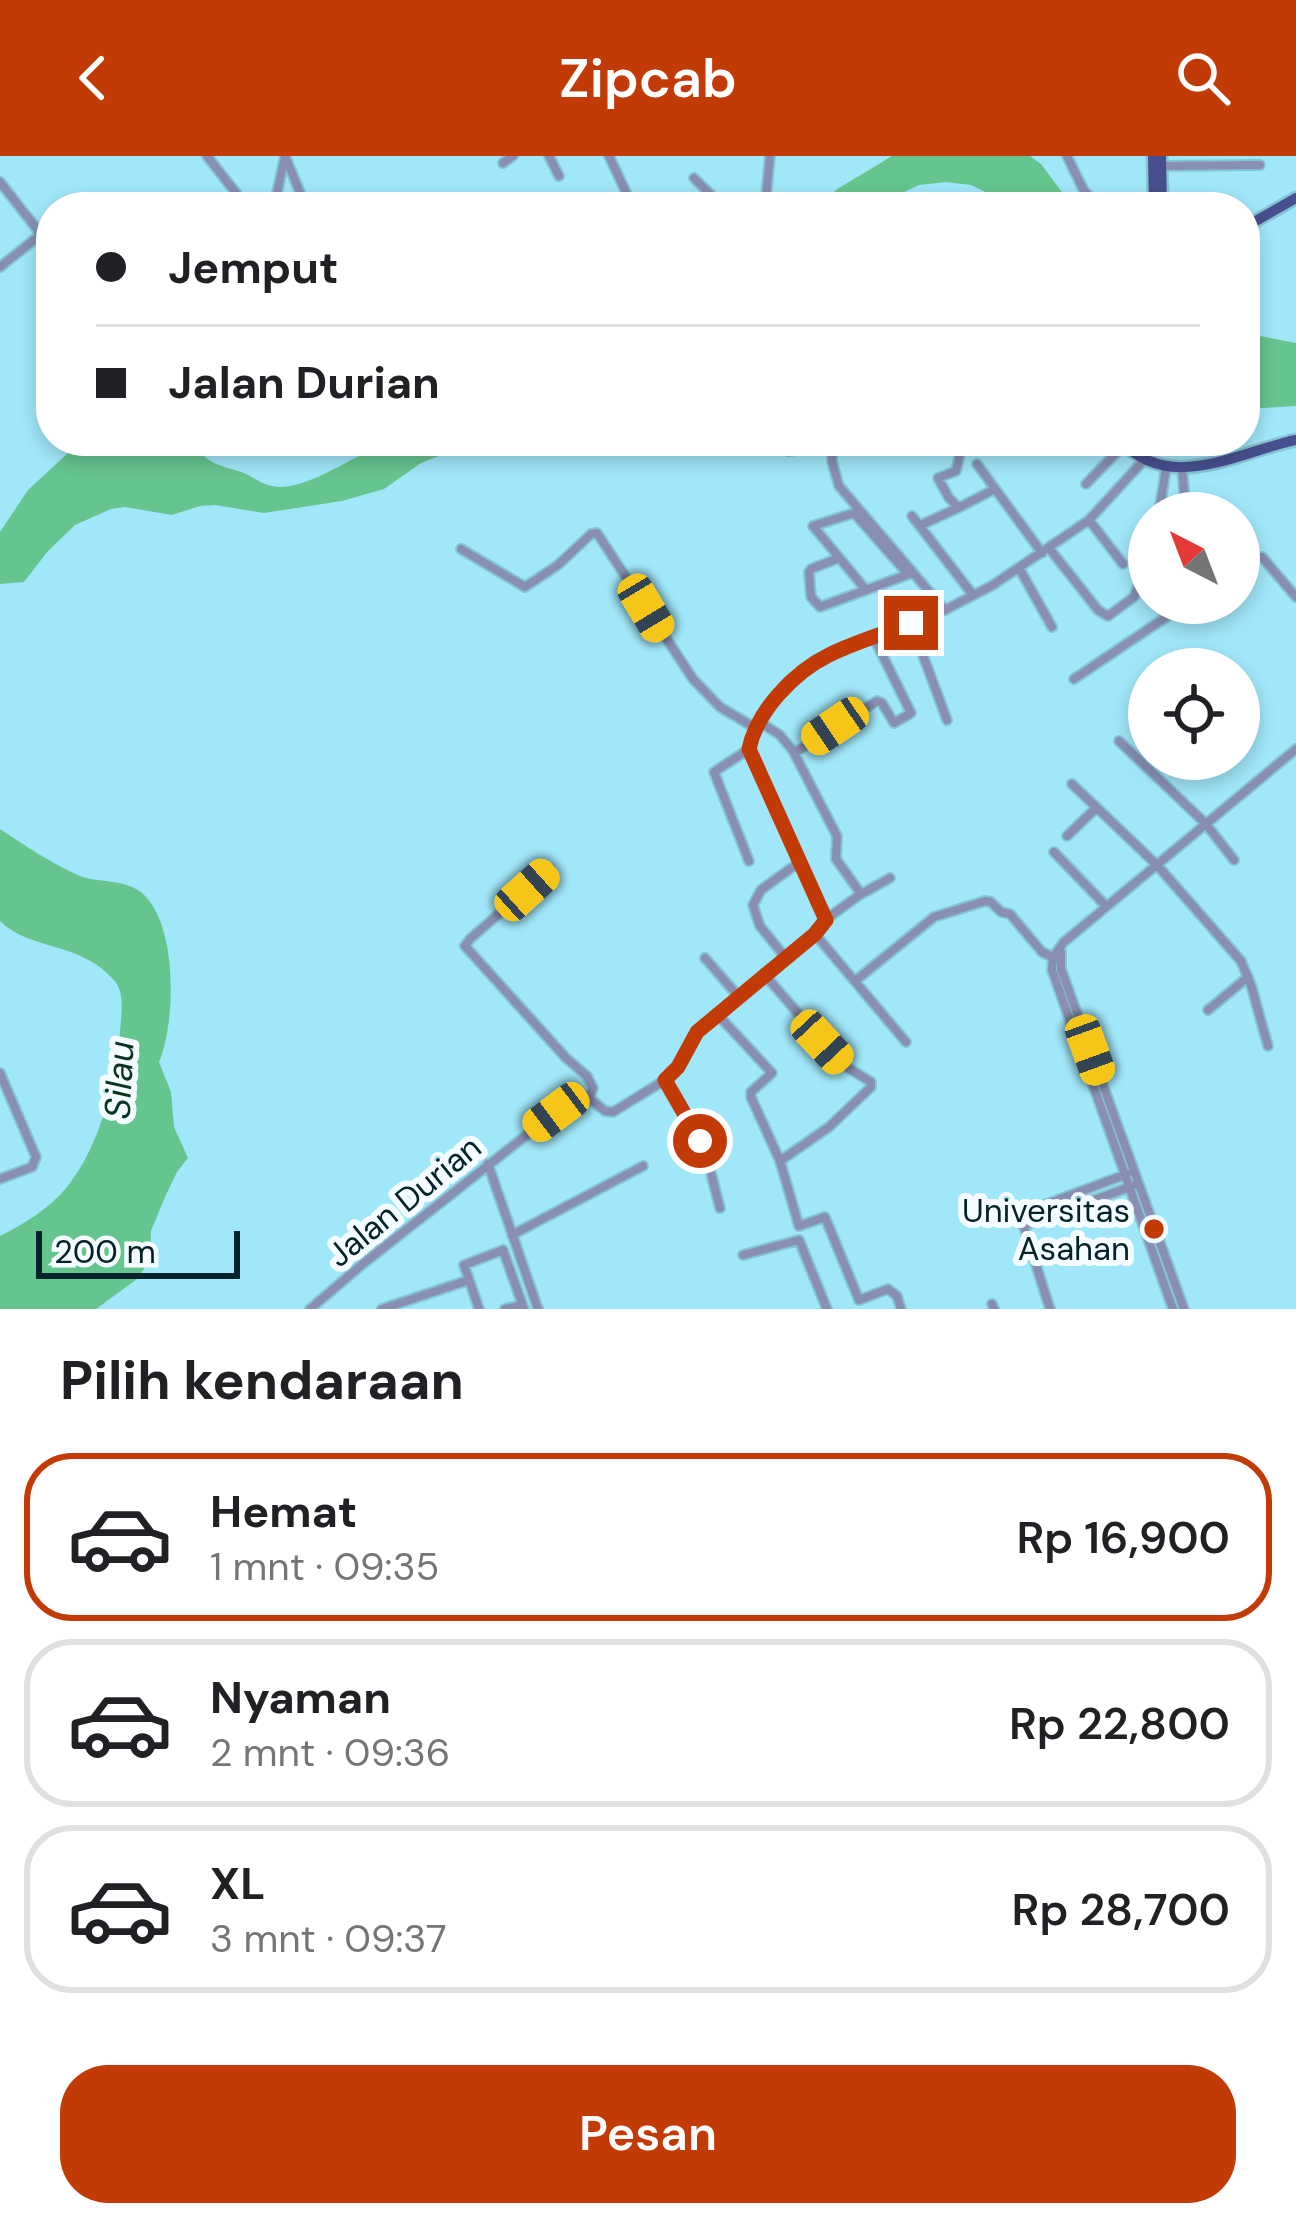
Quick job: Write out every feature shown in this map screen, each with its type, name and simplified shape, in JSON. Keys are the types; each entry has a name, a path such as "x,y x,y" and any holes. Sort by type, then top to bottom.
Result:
{"main road":[{"path":"1158,160 1158,192"},
{"path":"1260,218 1296,198"},
{"path":"1260,449 1296,440"},
{"path":"1139,456 1166,468 1182,468 1231,456"}],"street":[{"path":"208,156 236,192"},
{"path":"277,192 285,156"},
{"path":"285,156 300,192"},
{"path":"503,163 513,156"},
{"path":"549,156 560,176"},
{"path":"609,156 625,192"},
{"path":"766,192 770,156"},
{"path":"1067,156 1086,192"},
{"path":"1158,160 1260,165"},
{"path":"694,178 708,192"},
{"path":"0,182 36,228"},
{"path":"0,267 36,238"},
{"path":"832,456 839,486 910,573"},
{"path":"960,456 956,471 938,478 954,504 962,506"},
{"path":"1086,484 1111,456"},
{"path":"749,861 714,772 749,749 773,701 829,655 945,610 1019,568 1089,520 1144,460"},
{"path":"977,464 1104,616 1128,601"},
{"path":"1162,492 1166,468"},
{"path":"1182,468 1184,492"},
{"path":"921,526 995,489"},
{"path":"866,590 812,527 854,513 945,610"},
{"path":"912,516 973,595"},
{"path":"1089,520 1123,564"},
{"path":"461,549 525,587 597,532 693,679 720,707 780,735 794,753 837,836 836,859 860,894"},
{"path":"1260,557 1296,597"},
{"path":"839,558 809,572 811,597 820,607 910,573"},
{"path":"1019,568 1052,628"},
{"path":"911,623 947,720"},
{"path":"1074,679 1156,624"},
{"path":"794,753 877,700 894,723 911,713 874,638"},
{"path":"1119,741 1206,824 1234,860"},
{"path":"749,749 826,920"},
{"path":"1179,1308 1052,970 1062,944 1296,749"},
{"path":"1072,784 1157,865 1241,961 1268,1046"},
{"path":"1067,836 1096,808"},
{"path":"1054,852 1106,906"},
{"path":"785,958 760,926 752,905 761,890 798,863"},
{"path":"550,869 465,946 587,1076 593,1088 589,1099"},
{"name":"Jalan Durian","path":"310,1309 556,1112 589,1099 614,1112 665,1080 678,1067 692,1037 717,1014 826,920 890,878"},
{"path":"855,981 934,916 985,901 1010,914 1042,952 1057,958"},
{"path":"815,934 905,1042"},
{"path":"705,958 738,996"},
{"path":"764,974 842,1064 872,1087 829,1127 780,1161"},
{"path":"1208,1010 1248,977"},
{"path":"717,1014 772,1073 751,1094 780,1161 799,1226"},
{"path":"0,1073 36,1157 32,1167 0,1180"},
{"path":"665,1080 706,1154 720,1208"},
{"path":"488,1164 536,1305 522,1308"},
{"path":"512,1235 643,1166"},
{"path":"1050,1309 1020,1214 1130,1173"},
{"path":"1023,1226 1135,1185"},
{"path":"827,1309 796,1228 825,1216 861,1305 888,1289 897,1296 901,1309"},
{"path":"743,1256 799,1240"},
{"path":"479,1309 464,1264 503,1250 522,1308"},
{"path":"382,1309 469,1280"},
{"path":"505,1309 518,1304 522,1308"}],"water":[{"path":"892,156 1030,156 1062,192 985,192 946,182 904,192 834,192"},
{"path":"1260,336 1296,343 1296,406 1260,408"},
{"path":"65,456 205,456 268,485 287,487 360,456 439,456 384,489 342,501 264,513 215,505 172,515 111,509 75,525 24,582 0,584 0,532 28,490"},
{"name":"Silau","path":"0,829 80,876 128,885 142,893 154,908 168,950 171,999 159,1062 171,1092 174,1127 188,1158 151,1231 150,1260 137,1279 96,1309 0,1309 0,1236 53,1202 79,1171 110,1093 122,1004 117,984 100,967 12,931 0,921"}],"place":[{"name":"Universitas Asahan","path":"1154,1229"}],"route":[{"path":"700,1141 665,1080 678,1067 697,1032 826,920 749,749 752,738 773,701 813,664 911,623"}]}
